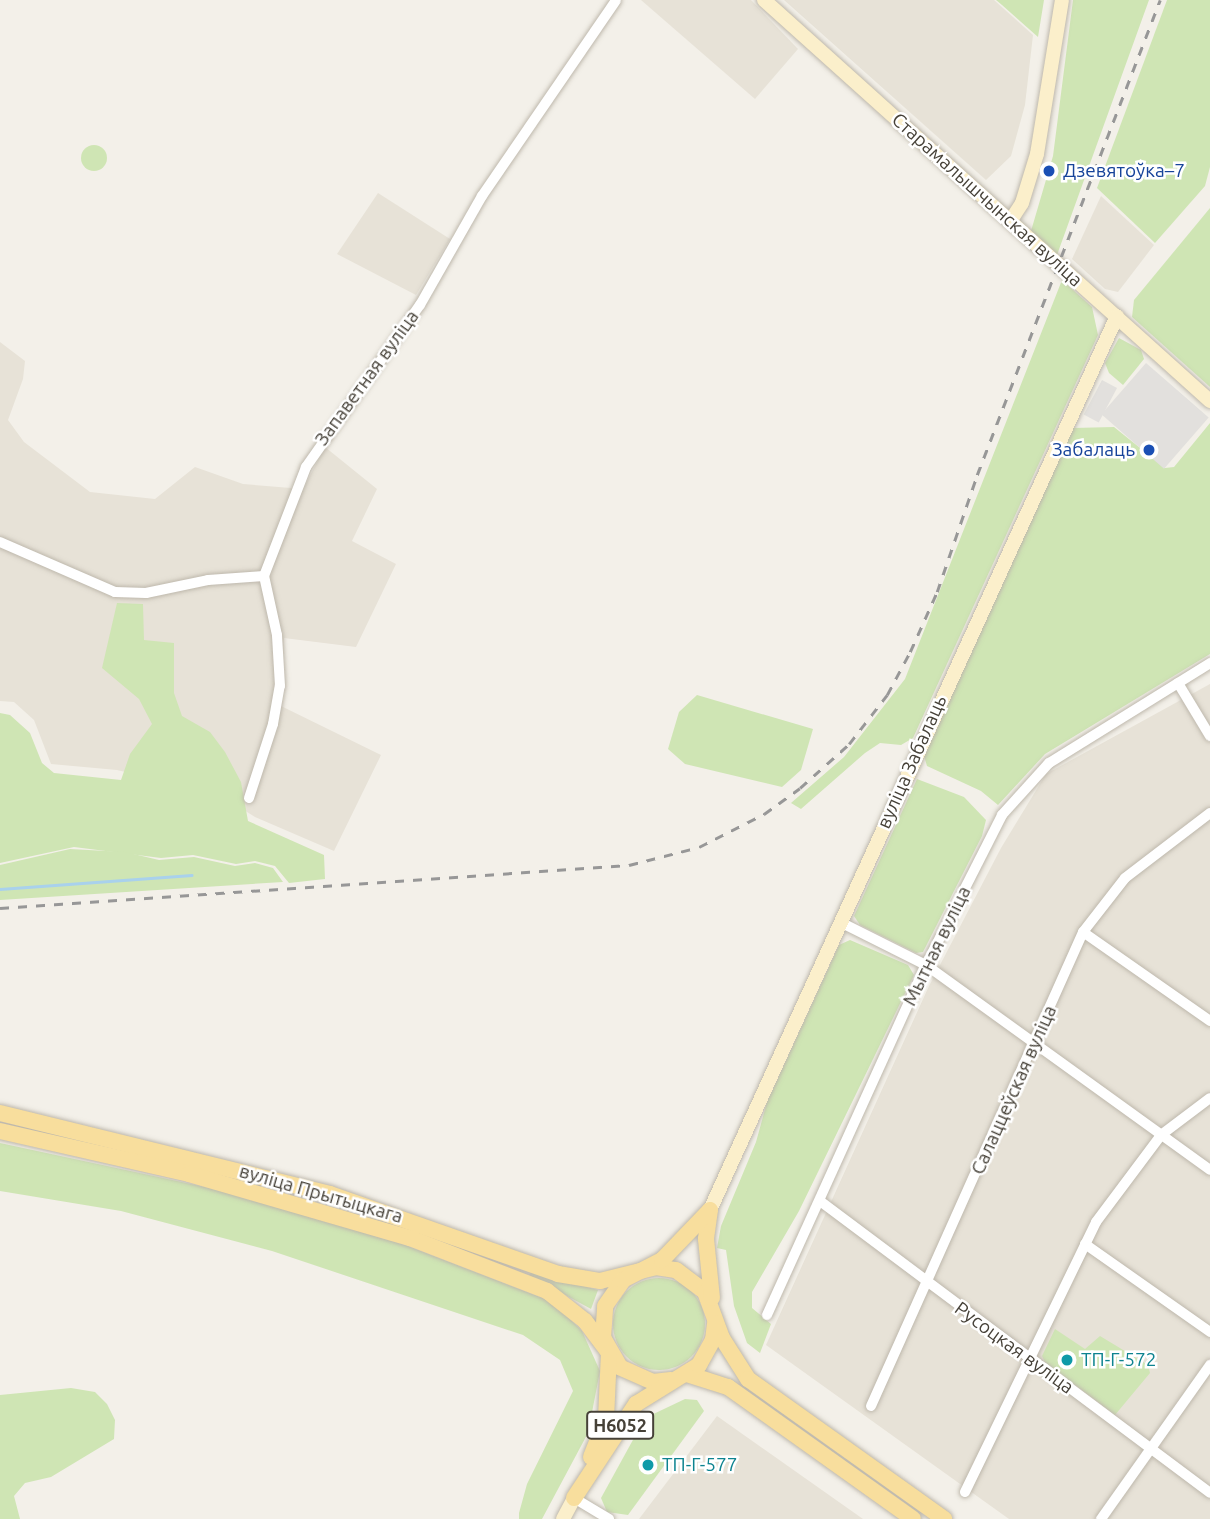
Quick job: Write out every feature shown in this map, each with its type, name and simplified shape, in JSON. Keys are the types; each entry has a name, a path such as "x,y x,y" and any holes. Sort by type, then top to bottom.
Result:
{"main road":[{"name":"вуліца Прытыцкага","path":"0,1113 330,1194 558,1274 600,1281 637,1271"},
{"name":"вуліца Прытыцкага","path":"0,1131 189,1174 410,1238 547,1291 585,1321 609,1353"},
{"name":"Н6052","path":"575,1499 606,1419 609,1353 602,1330 604,1306 623,1280 676,1248 710,1210"},
{"name":"Н6052","path":"575,1499 636,1404 687,1374 708,1354 715,1333 706,1239 710,1210"},
{"path":"637,1271 676,1270 699,1286 714,1312 722,1338 748,1379 944,1519"},
{"path":"609,1353 621,1367 653,1382 687,1374 728,1387 913,1519"}],"street":[{"name":"Запаветная вуліца","path":"264,576 316,449 420,305 482,196 616,0"},
{"name":"Старамалышчынская вуліца","path":"764,0 1210,401"},
{"path":"1011,220 1038,154 1062,0"},
{"name":"вуліца Забалаць","path":"710,1210 1117,316"},
{"path":"0,542 115,593 146,593 208,580 264,576 277,635 280,686 273,724 248,797"},
{"name":"Мытная вуліца","path":"767,1315 926,965 1002,816 1018,793 1049,763 1210,663"},
{"path":"1178,683 1210,736"},
{"name":"Салаццеўская вуліца","path":"871,1406 1083,932 1125,878 1210,813"},
{"path":"840,922 926,965 1210,1170"},
{"path":"1083,932 1210,1021"},
{"path":"965,1492 1096,1222 1161,1135 1210,1098"},
{"name":"Русоцкая вуліца","path":"820,1201 927,1285 1210,1493"},
{"path":"1085,1244 1210,1332"},
{"path":"1101,1519 1210,1365"},
{"path":"575,1499 609,1519"},
{"name":"Н6052","path":"563,1519 575,1499"}],"shaded area":[{"path":"641,0 751,0 798,49 755,99"},
{"path":"784,0 994,0 1033,35 1025,105 1011,156 986,180"},
{"path":"378,193 450,239 416,295 337,254"},
{"path":"1101,196 1154,245 1118,292 1105,289 1072,259"},
{"path":"0,342 25,361 23,379 8,420 24,442 90,492 155,499 195,467 243,484 303,489 325,447 377,489 352,541 396,564 356,647 284,638 281,706 381,755 334,851 255,817 220,795 117,770 51,764 34,720 14,702 0,701"},
{"path":"1146,363 1209,417 1164,469 1101,414"},
{"path":"1102,380 1117,388 1099,422 1084,414"},
{"path":"1210,684 1210,1519 1009,1519 766,1345 929,986 1001,848 1046,774"},
{"path":"717,1416 863,1519 639,1519"}],"green space":[{"path":"996,0 1044,0 1038,37 1002,5"},
{"path":"1073,0 1149,0 1057,255 1031,231 1053,156"},
{"path":"1167,0 1210,0 1210,167 1205,186 1155,243 1097,188"},
{"path":"94,145 103,149 107,158 103,167 94,171 85,167 81,158 85,149"},
{"path":"1210,208 1210,387 1132,317 1134,300"},
{"path":"1062,280 1092,307 1098,335 913,738 901,745 880,743 801,809 791,803 844,757 905,679"},
{"path":"1119,338 1141,350 1144,359 1123,385 1109,373 1105,363"},
{"path":"1210,423 1210,654 1045,754 998,805 981,791 927,766 924,756 1073,428 1114,427 1165,468 1174,467"},
{"path":"117,603 143,604 144,640 174,643 174,693 182,716 210,732 225,752 241,782 248,821 324,855 325,879 289,883 275,866 255,861 236,864 193,855 161,858 74,847 0,863 0,713 10,715 30,733 42,763 54,773 121,780 130,754 152,724 139,699 102,668"},
{"path":"697,695 813,729 801,770 782,787 685,764 668,749 679,712"},
{"path":"917,779 964,797 986,820 982,836 923,952 916,953 860,925 854,916"},
{"path":"70,849 125,852 159,860 194,857 235,866 255,863 273,868 283,882 0,900 0,865"},
{"path":"850,940 908,965 914,975 799,1211 752,1292 752,1308 771,1324 760,1353 747,1343 734,1306 726,1250 717,1248 721,1226 756,1142 767,1102 839,945"},
{"path":"0,1143 233,1193 405,1245 553,1302 582,1331 600,1371 588,1433 542,1519 519,1519 519,1513 527,1484 573,1391 560,1360 523,1335 272,1251 121,1211 0,1191"},
{"path":"531,1272 598,1290 591,1309 529,1275"},
{"path":"659,1278 676,1282 691,1292 701,1307 705,1324 701,1341 691,1356 676,1366 659,1370 642,1366 627,1356 617,1341 613,1324 617,1307 627,1292 642,1282"},
{"path":"1055,1329 1085,1349 1100,1336 1148,1365 1150,1373 1115,1415 1045,1362 1042,1356"},
{"path":"71,1388 95,1392 107,1404 115,1420 114,1439 51,1477 25,1483 14,1496 20,1519 0,1519 0,1395"},
{"path":"685,1399 697,1400 704,1411 628,1515 607,1512 601,1498 645,1418"}],"waterway":[{"path":"0,889 191,875"}],"railway":[{"path":"0,908 629,865 699,847 764,814 800,788 849,744 887,695 910,652 937,592 977,475 1160,0"}],"place":[{"name":"Дзевятоўка–7","path":"1049,171"},
{"name":"Забалаць","path":"1149,450"},
{"name":"ТП-Г-572","path":"1067,1360"},
{"name":"ТП-Г-577","path":"648,1465"}]}
